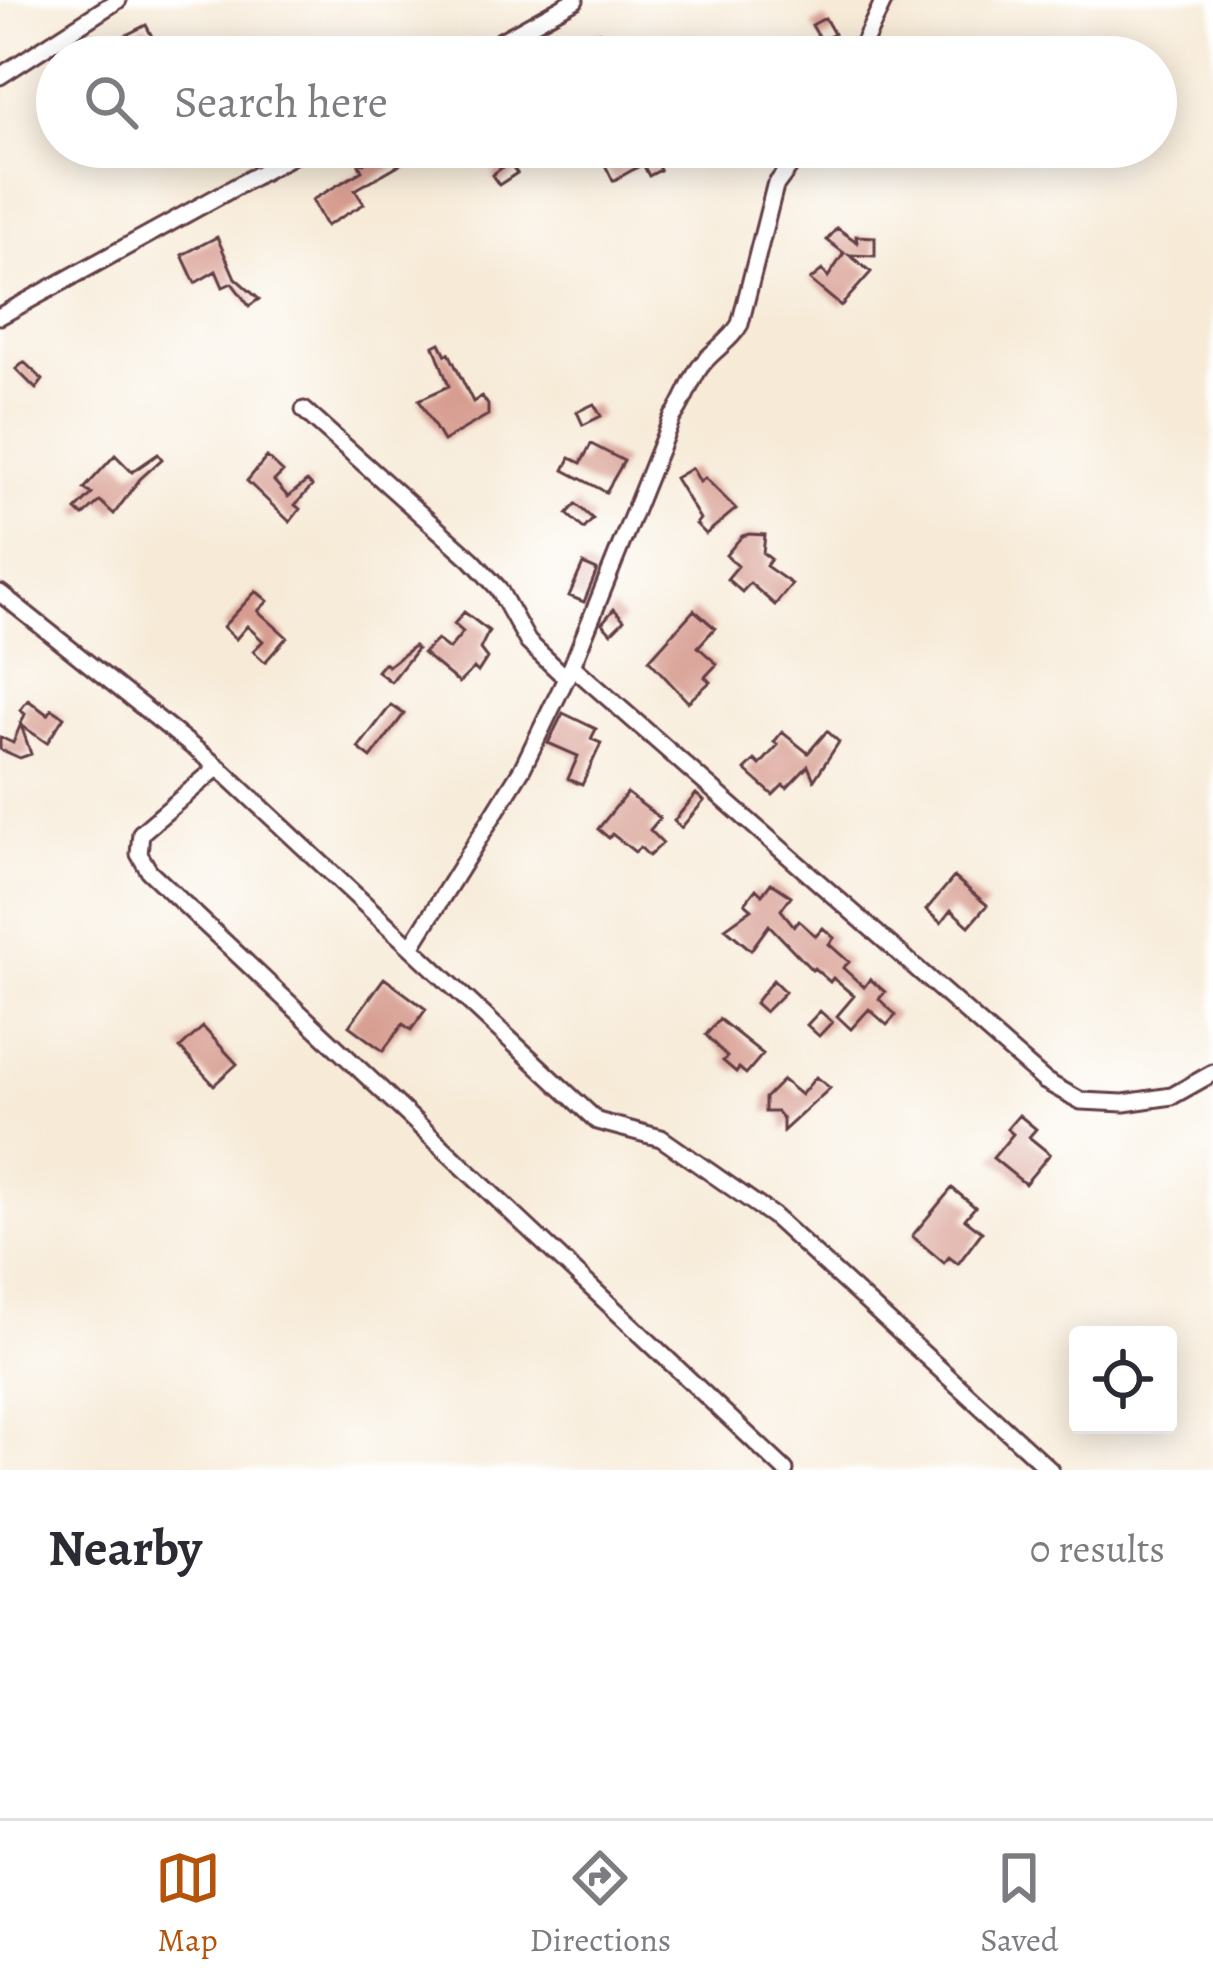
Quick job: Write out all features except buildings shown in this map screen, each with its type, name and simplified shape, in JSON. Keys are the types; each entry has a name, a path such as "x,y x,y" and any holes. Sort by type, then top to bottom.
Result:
{"street":[{"path":"51,36 86,9 118,0"},
{"path":"510,36 575,0"},
{"path":"867,36 884,0"},
{"path":"0,76 36,48"},
{"path":"0,316 270,168"},
{"path":"410,946 522,769 569,672 672,418 703,362 733,337 740,323 775,186 788,168"},
{"path":"304,410 472,560 498,588 528,642 569,672 1045,1081 1081,1101 1124,1102 1172,1096 1213,1072"},
{"path":"0,593 218,767 597,1121 661,1138 773,1216 1050,1470"},
{"path":"218,767 141,833 139,854 149,871 784,1470"}]}
